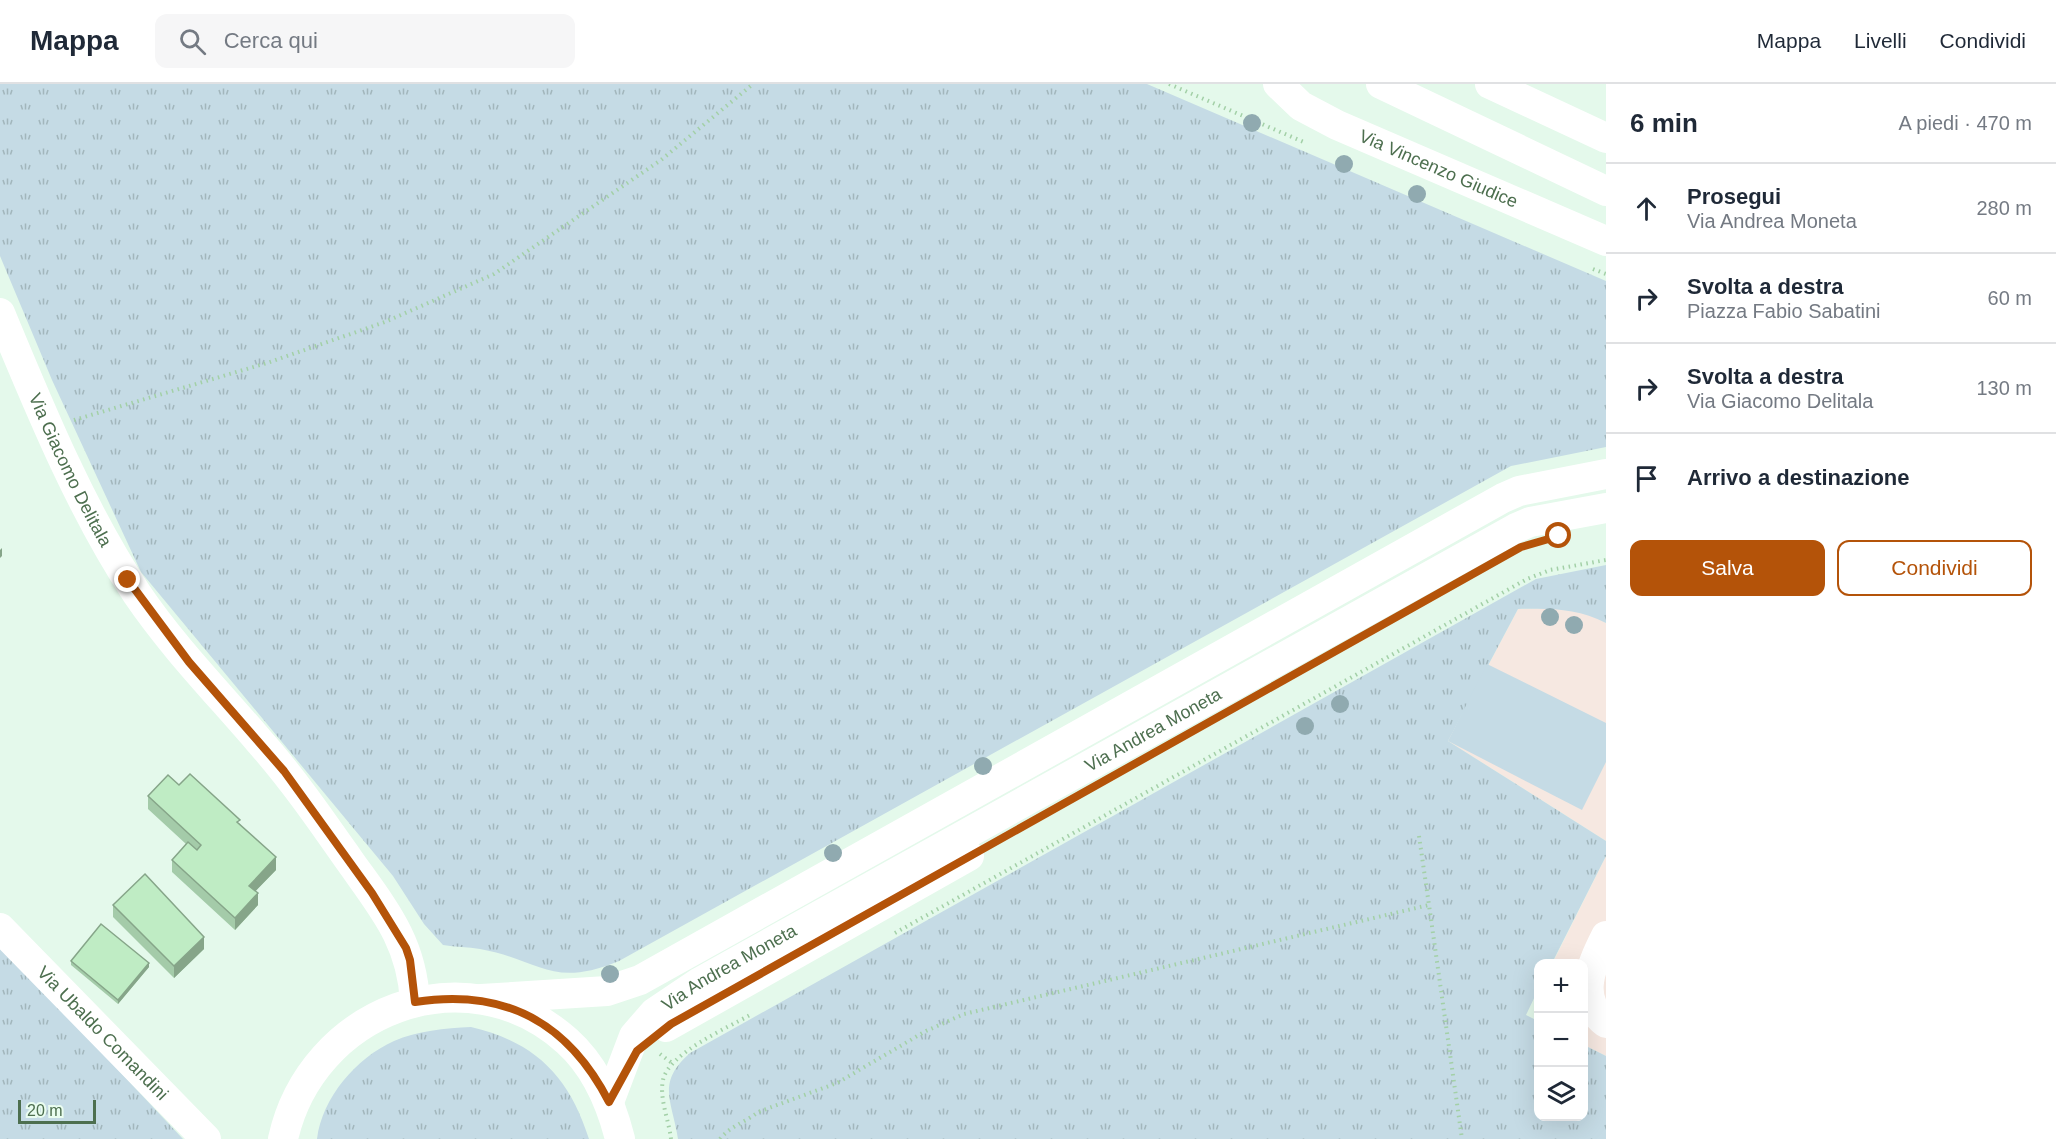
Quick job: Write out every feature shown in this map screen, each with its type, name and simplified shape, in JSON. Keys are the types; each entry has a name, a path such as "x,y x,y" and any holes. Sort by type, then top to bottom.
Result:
{"street":[{"name":"Via Vincenzo Giudice","path":"1278,84 1301,106 1338,125 1606,241"},
{"path":"1381,84 1606,191"},
{"path":"1490,84 1606,138"},
{"name":"Via Giacomo Delitala","path":"0,313 50,427 106,541 148,610 189,662 284,771 389,919 410,960 415,1002"},
{"name":"Via Andrea Moneta","path":"1392,588 1511,494 1606,474"},
{"name":"Via Andrea Moneta","path":"481,999 593,993 616,989 640,980 1335,619 1392,588 1519,507 1606,489"},
{"name":"Via Andrea Moneta","path":"523,1012 612,1004 655,988 1392,588 1522,525 1606,508"},
{"name":"Via Andrea Moneta","path":"1392,588 1527,544 1606,527"},
{"name":"Via Andrea Moneta","path":"609,1102 637,1051 671,1024 1335,619"},
{"name":"Via Ubaldo Comandini","path":"0,928 206,1139"},
{"path":"1606,936 1591,968 1588,991 1594,1010 1606,1023"},
{"path":"283,1139 291,1109 301,1088 325,1055 339,1041 372,1019 415,1002 460,997 481,999 523,1012 567,1041 584,1060 609,1102 620,1139"}],"path":[{"path":"50,427 267,363 385,322 494,274 661,160 753,84"},
{"path":"893,934 1533,576 1606,560"},
{"path":"1419,836 1462,1139"},
{"path":"720,1139 726,1132 749,1121 759,1112 837,1083 913,1038 964,1014 1429,904"},
{"path":"671,1139 662,1087 663,1079 672,1063 751,1014"},
{"path":"658,1052 672,1063"}],"shaded area":[{"path":"1558,608 1591,615 1606,623 1606,841 1448,741 1518,609"},
{"path":"1606,856 1606,1056 1588,1047 1588,959 1554,959"}],"green space":[{"path":"0,84 1147,84 1606,281 1606,447 1511,466 619,961 596,969 577,972 547,970 501,954 443,945 424,924 393,876 141,572 52,380 0,256"},
{"path":"1606,565 1606,623 1585,614 1563,610 1518,609 1448,741 1606,841 1606,856 1554,959 1534,959 1534,998 1526,1015 1534,1019 1534,1121 1588,1121 1588,1047 1606,1056 1606,1139 678,1139 670,1103 670,1083 679,1064 690,1053 1536,579"},
{"path":"1487,664 1606,723 1606,762 1582,810 1448,741"},
{"path":"0,944 183,1139 0,1139"},
{"path":"471,1027 514,1042 531,1052 546,1065 571,1097 589,1139 317,1139 326,1109 343,1081 380,1048 422,1032"}],"building":[{"path":"190,774 240,820 237,822 276,857 249,886 258,893 235,918 172,860 188,842 197,850 201,845 148,796 168,775 179,785"},
{"path":"145,874 204,937 174,966 113,905"},
{"path":"101,924 149,963 118,1000 71,961"}],"route":[{"path":"128,580 153,617 189,662 284,771 372,893 406,948 410,960 415,1002 460,997 481,999 502,1004 531,1016 567,1041 584,1060 609,1102 637,1051 671,1024 1521,547 1559,536"}]}
